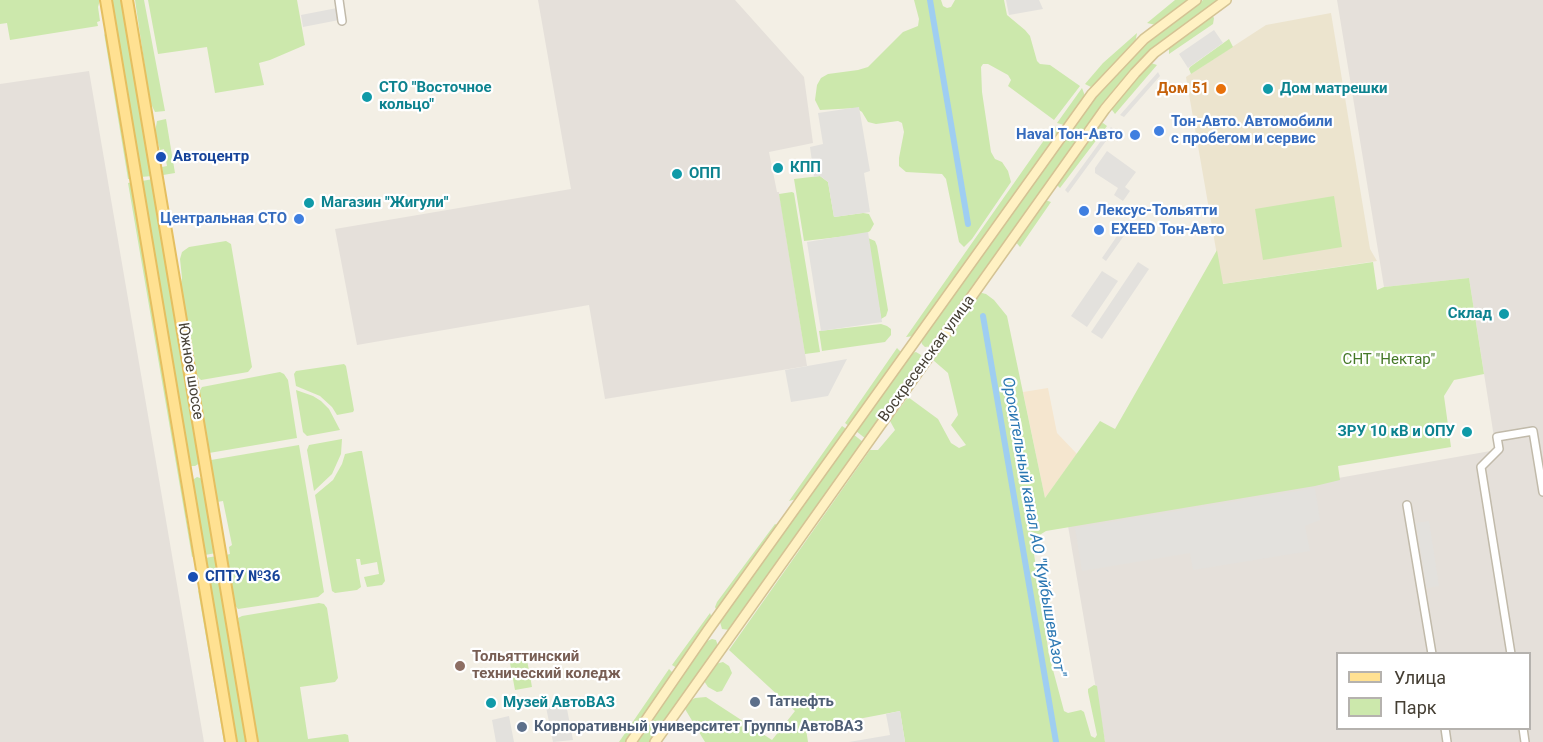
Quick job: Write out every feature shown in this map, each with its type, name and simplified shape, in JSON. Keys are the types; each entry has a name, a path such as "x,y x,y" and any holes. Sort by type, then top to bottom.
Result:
{"main road":[{"name":"Южное шоссе","path":"106,0 231,742"},
{"name":"Южное шоссе","path":"127,0 252,742"},
{"name":"Воскресенская улица","path":"631,742 708,630 1101,83 1144,39 1196,0"},
{"name":"Воскресенская улица","path":"655,742 1116,94 1154,53 1226,0"},
{"path":"912,347 928,358"},
{"path":"185,467 195,472 201,470 205,463"},
{"path":"188,485 196,476 201,476 208,484"},
{"path":"708,630 726,642"}],"street":[{"path":"339,0 342,21"},
{"path":"1511,652 1481,467 1499,449 1497,437 1533,431 1543,492"},
{"path":"1407,505 1432,652"}],"shaded area":[{"name":"ОПП","path":"538,0 735,0 804,77 813,143 769,152 777,192 779,192 807,366 605,399 589,305 357,345 335,229 571,189"},
{"path":"1006,0 1039,0 1043,9 1009,15"},
{"path":"1337,0 1543,0 1543,742 1105,742 1068,526 1496,450 1469,278 1384,287"},
{"path":"337,8 339,20 303,27 301,15"},
{"path":"1331,13 1370,249 1377,261 1222,284 1186,77 1266,25"},
{"path":"1214,30 1223,43 1188,68 1179,54"},
{"path":"89,71 204,742 0,742 0,84"},
{"path":"1158,72 1160,76 1124,117 1120,115"},
{"path":"859,107 870,171 864,173 870,212 834,217 828,182 820,176 814,177 810,147 823,144 818,113"},
{"path":"1111,127 1114,130 1068,193 1065,190"},
{"path":"1107,151 1136,172 1125,187 1130,191 1123,201 1114,195 1118,188 1095,173 1095,168"},
{"path":"1128,220 1133,223 1106,261 1102,258"},
{"path":"868,232 882,322 821,331 807,242"},
{"path":"1138,262 1149,269 1102,339 1091,332"},
{"path":"1102,271 1118,281 1087,327 1071,316"},
{"path":"847,359 828,396 791,402 785,370"},
{"path":"1048,388 1057,433 1077,454 1045,498 1023,392"},
{"path":"1315,488 1320,520 1305,526 1310,551 1193,570 1190,553 1082,571 1075,528"},
{"path":"1429,521 1439,586 1427,588 1416,523"},
{"path":"566,704 573,740 553,742 546,707"},
{"path":"900,711 905,742 849,742 890,735 886,714"},
{"path":"509,716 514,742 496,742 492,720"}],"green space":[{"path":"0,0 100,0 98,7 100,21 97,22 98,26 10,40 7,23 0,24"},
{"path":"111,0 122,0 152,176 141,177"},
{"path":"135,0 144,0 165,111 155,112 150,102"},
{"path":"148,0 297,0 305,45 259,63 264,85 215,93 207,47 158,54"},
{"path":"914,0 941,0 943,6 947,8 951,7 955,0 1004,0 1007,15 1030,36 1037,61 1040,64 1050,65 1080,86 1054,120 1008,86 1011,80 1008,75 988,64 983,64 981,67 982,92 991,152 1008,171 1011,182 964,247 959,242 946,179 942,174 906,172 899,166 904,132 902,123 898,121 876,124 868,122 862,112 856,108 820,110 815,100 817,85 821,78 828,74 868,67 903,32 918,26 919,19"},
{"path":"1175,0 1191,0 1156,25 1147,23"},
{"path":"1203,0 1221,0 1162,42 1118,86 1079,137 932,346 925,347 921,340 1105,84 1148,41"},
{"path":"1212,15 1213,24 1169,54 1169,46"},
{"path":"104,33 108,41 132,179 128,179"},
{"path":"1137,33 1135,44 1095,85 1091,87 1085,84 1103,63"},
{"path":"1229,39 1233,47 1191,74 1190,67"},
{"path":"1151,63 1157,65 1115,114 1112,104"},
{"path":"1082,88 1085,96 1064,125 1057,123"},
{"path":"166,119 175,173 163,175 162,167 167,166 164,149 160,150 155,132 157,121"},
{"path":"1103,123 1107,126 1060,188 1056,182 1099,124"},
{"path":"1054,126 1059,131 1059,135 914,336 906,337"},
{"path":"820,176 828,182 834,217 869,214 874,224 870,231 865,234 804,241 794,179"},
{"path":"153,179 200,463 195,466 191,466 189,462 142,181"},
{"path":"133,182 188,512 186,516 192,548 196,556 192,557 128,183"},
{"path":"792,192 820,352 805,354 779,194"},
{"path":"1334,196 1342,247 1263,260 1255,209"},
{"path":"1045,200 1051,202 1020,247 1015,241"},
{"path":"868,238 875,241 877,246 888,310 886,316 881,319"},
{"path":"226,241 231,244 252,367 248,372 201,380 195,374 180,288 182,278 180,259 182,252 189,247"},
{"name":"СНТ \"Нектар\"","path":"1217,250 1223,284 1373,262 1377,290 1384,287 1469,278 1484,374 1454,380 1444,396 1451,447 1338,466 1340,480 1315,486 1046,531 1038,536 1034,554 1049,655 1064,711 1068,713 1081,710 1084,712 1091,736 1095,738 1097,735 1088,689 1094,685 1097,686 1105,742 905,742 900,711 806,729 808,742 705,742 685,709 695,698 706,697 772,740 795,711 729,650 870,450 878,450 895,430 890,421 908,397 938,419 951,443 959,448 966,445 951,425 958,415 948,373 933,360 978,292 994,300 1007,316 1045,498 1100,421 1115,429"},
{"path":"881,324 891,329 891,335 885,342 822,351 819,331"},
{"path":"897,348 902,353 850,427 845,423"},
{"path":"916,352 921,355 920,361 866,439 856,431 912,353"},
{"path":"344,364 353,412 337,415 320,396 296,386 294,374 296,371"},
{"path":"280,372 288,380 297,438 209,453 199,392 202,387"},
{"path":"296,390 321,401 329,409 340,430 307,436 303,432"},
{"path":"842,426 848,430 800,498 789,501"},
{"path":"853,434 863,442 730,630 722,629 720,622"},
{"path":"342,439 341,454 332,474 314,491 307,450 309,445"},
{"path":"299,445 324,592 318,597 238,609 234,604 226,555 230,554 229,547 232,545 223,501 217,502 211,460"},
{"path":"362,451 385,581 382,585 367,587 364,577 379,574 377,562 361,565 360,559 356,559 361,587 357,590 335,593 332,591 315,495 333,480 345,454"},
{"path":"197,477 203,479 216,553 205,555 192,483"},
{"path":"775,524 777,525 774,534 717,611 715,607 717,602"},
{"path":"217,556 248,742 237,742 205,558"},
{"path":"198,590 203,595 227,742 224,742"},
{"path":"324,604 327,608 338,678 335,682 300,687 308,739 345,734 348,735 349,742 258,742 238,618"},
{"path":"710,613 712,618 677,668 672,665"},
{"path":"716,640 718,646 651,742 636,742 707,641"},
{"path":"527,660 532,687 515,690 510,663"},
{"path":"723,662 729,666 732,673 722,691 717,692 708,687 704,681 715,664"},
{"path":"669,669 673,673 627,742 619,742"}],"waterway":[{"name":"Оросительный канал АО \"КуйбышевАзот\"","path":"930,0 968,224"},
{"name":"Оросительный канал АО \"КуйбышевАзот\"","path":"983,316 1056,742"}],"place":[{"name":"Дом 51","path":"1221,89"},
{"name":"Дом матрешки","path":"1268,89"},
{"name":"СТО \"Восточное кольцо\"","path":"367,97"},
{"name":"Тон-Авто. Автомобили с пробегом и сервис","path":"1159,131"},
{"name":"Haval Тон-Авто","path":"1135,135"},
{"name":"Автоцентр","path":"161,157"},
{"name":"КПП","path":"778,168"},
{"name":"ОПП","path":"677,174"},
{"name":"Магазин \"Жигули\"","path":"309,203"},
{"name":"Лексус-Тольятти","path":"1084,211"},
{"name":"Центральная СТО","path":"299,219"},
{"name":"EXEED Тон-Авто","path":"1099,230"},
{"name":"Склад","path":"1504,314"},
{"name":"ЗРУ 10 кВ и ОПУ","path":"1467,432"},
{"name":"СПТУ №36","path":"193,577"},
{"name":"Тольяттинский технический коледж","path":"460,666"},
{"name":"Татнефть","path":"755,702"},
{"name":"Музей АвтоВАЗ","path":"491,703"},
{"name":"Корпоративный университет Группы АвтоВАЗ","path":"522,727"}]}
